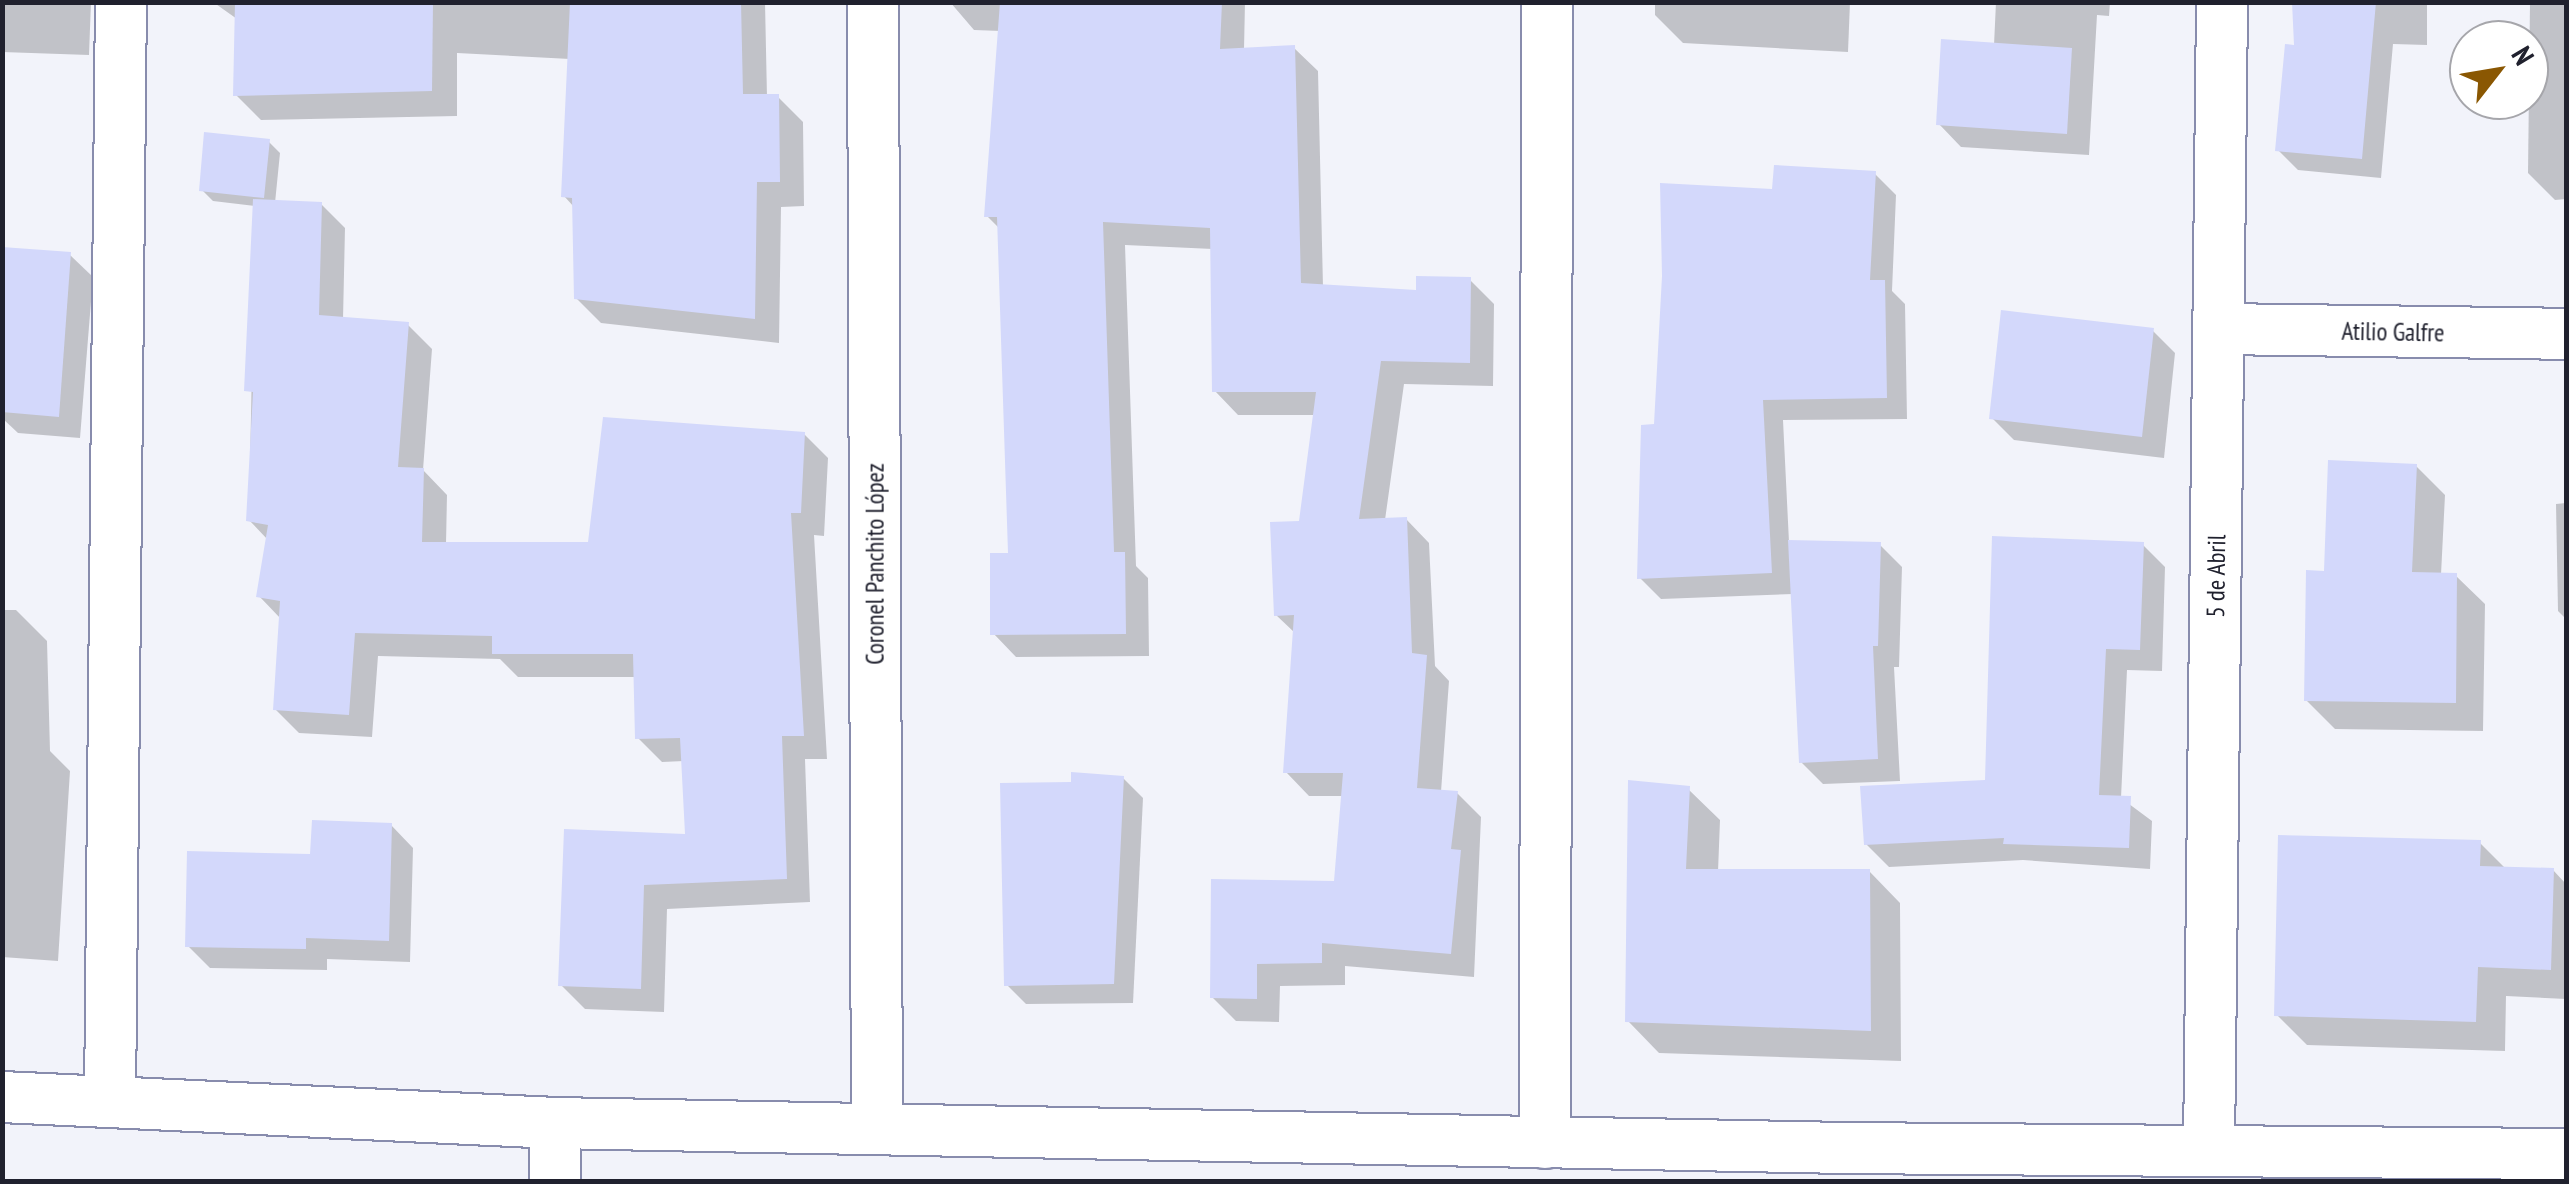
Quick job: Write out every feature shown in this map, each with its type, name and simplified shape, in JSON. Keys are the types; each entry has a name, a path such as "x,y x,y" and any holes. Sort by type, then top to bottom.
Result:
{"street":[{"path":"110,1100 121,2"},
{"name":"Coronel Panchito López","path":"873,2 877,1126"},
{"path":"1544,1143 1547,2"},
{"name":"5 de Abril","path":"2209,1150 2222,2"},
{"name":"Atilio Galfre","path":"2219,329 2566,334"},
{"path":"2,1098 556,1123 877,1126 1544,1143 1843,1165 2209,1150 2566,1154"},
{"path":"555,1182 556,1123"}],"building":[{"path":"235,2 433,2 432,91 233,96"},
{"path":"570,2 741,2 743,94 779,94 780,182 757,182 755,319 574,299 572,198 561,197"},
{"path":"1000,2 1222,2 1220,49 1295,45 1301,283 1416,290 1416,276 1471,277 1470,363 1381,361 1359,519 1407,517 1412,653 1427,655 1417,788 1458,791 1451,849 1461,850 1451,954 1322,943 1322,963 1257,964 1257,999 1210,998 1211,879 1334,881 1343,773 1283,773 1294,615 1274,616 1270,522 1299,521 1316,392 1212,392 1210,228 1103,222 1114,552 1125,552 1126,634 990,635 990,553 1008,553 997,217 984,217"},
{"path":"2292,2 2376,2 2362,159 2275,151 2285,44 2294,45"},
{"path":"1941,39 2072,48 2067,134 1936,125"},
{"path":"204,132 270,139 264,198 199,191"},
{"path":"1774,165 1876,171 1870,280 1885,280 1887,398 1763,400 1772,573 1637,579 1641,425 1654,424 1662,276 1660,183 1772,189"},
{"path":"253,199 322,202 319,315 409,322 398,467 424,468 422,542 588,542 603,417 805,432 801,513 791,513 804,736 782,736 787,879 644,885 641,989 558,986 564,829 685,834 680,738 635,739 633,654 492,654 492,636 355,633 349,715 273,710 280,601 256,597 268,525 246,521 253,392 244,391"},
{"path":"2,247 71,252 59,417 2,412"},
{"path":"2001,310 2154,328 2142,437 1989,419"},
{"path":"2328,460 2417,464 2412,572 2457,573 2456,703 2304,701 2306,570 2324,571"},
{"path":"1992,536 2144,542 2140,650 2106,649 2099,795 2131,796 2129,848 2003,844 2004,838 1864,845 1860,786 1985,780"},
{"path":"1788,540 1881,542 1878,646 1873,646 1878,759 1799,763"},
{"path":"1071,772 1124,776 1114,984 1004,986 1000,783 1071,782"},
{"path":"1628,780 1690,786 1686,869 1870,869 1871,1031 1625,1022"},
{"path":"312,820 392,823 389,941 306,938 306,949 185,947 187,851 310,854"},
{"path":"2278,835 2481,840 2480,866 2554,868 2551,970 2478,967 2476,1022 2274,1016"}]}
